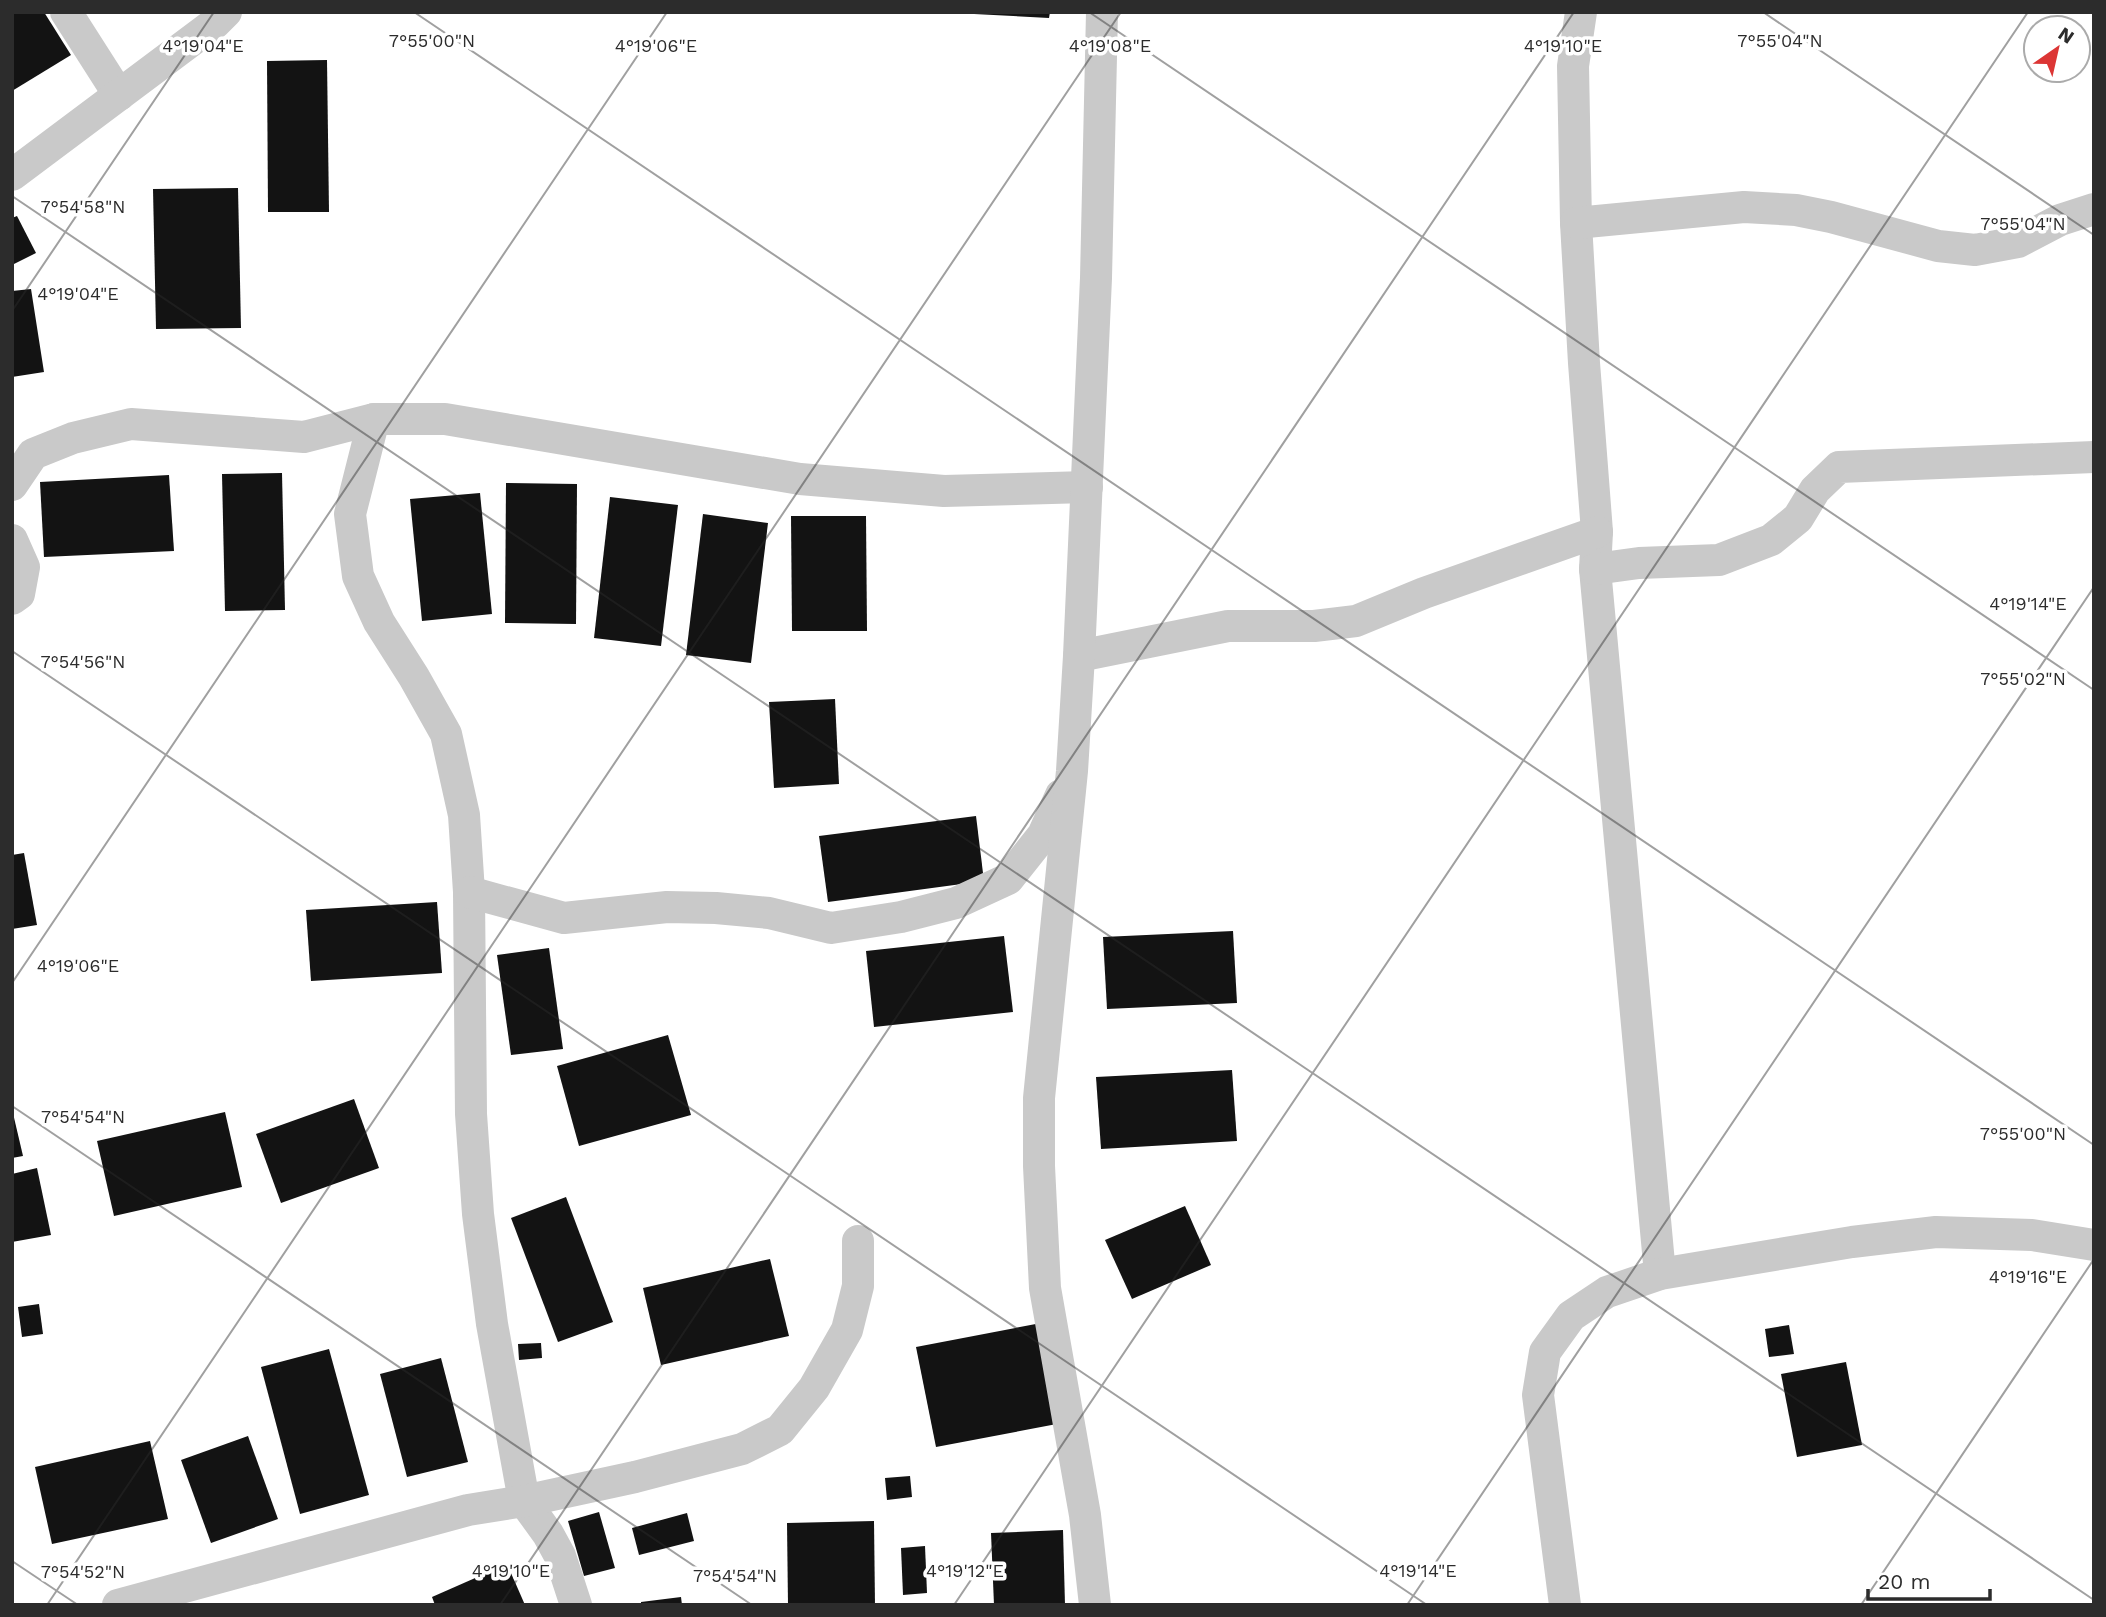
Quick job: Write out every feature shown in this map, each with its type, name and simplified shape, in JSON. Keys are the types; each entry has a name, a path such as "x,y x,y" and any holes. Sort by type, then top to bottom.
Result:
{"street":[{"path":"66,12 119,95"},
{"path":"12,175 226,12"},
{"path":"1095,1605 1085,1515 1045,1288 1039,1098 1072,771 1079,656 1096,278 1102,12"},
{"path":"1581,12 1573,66 1576,223 1597,532 1595,569 1660,1275"},
{"path":"1576,223 1744,207 1796,210 1938,246 1975,250 2018,242 2060,220 2094,209"},
{"path":"12,485 33,454 73,438 131,424 304,437 374,419 445,419 800,479 944,492 1087,487"},
{"path":"374,419 350,514 358,576 379,622 446,734 464,815 469,892 471,1114 478,1214 492,1324 524,1502 548,1534 560,1556 576,1605"},
{"path":"1595,569 1639,563 1719,559 1771,540 1798,518 1815,491 1839,467 2094,457"},
{"path":"1079,656 1228,626 1314,626 1356,621 1424,593 1597,532"},
{"path":"12,540 24,567 19,594 12,599"},
{"path":"469,892 564,918 667,907 716,908 769,913 831,928 901,917 957,903 1008,878 1043,835 1072,771"},
{"path":"1565,1605 1538,1395 1545,1352 1571,1316 1607,1292 1660,1275 1852,1242 1936,1232 2032,1235 2094,1245"},
{"path":"118,1605 468,1510 524,1502 742,1449 780,1430 814,1388 848,1330 858,1286 858,1241"}],"building":[{"path":"12,12 44,12 71,55 12,91"},
{"path":"974,12 1050,12 1049,18"},
{"path":"327,60 329,212 268,212 267,61"},
{"path":"238,188 241,328 156,329 153,189"},
{"path":"17,216 36,253 12,265 12,218"},
{"path":"31,289 44,372 12,377 12,291"},
{"path":"282,473 285,610 225,611 222,474"},
{"path":"169,475 174,551 44,557 40,482"},
{"path":"506,483 577,484 576,624 505,623"},
{"path":"480,493 492,614 422,621 410,499"},
{"path":"610,497 678,505 661,646 594,638"},
{"path":"703,514 768,523 751,663 686,655"},
{"path":"791,516 866,516 867,631 792,631"},
{"path":"835,699 839,784 774,788 769,702"},
{"path":"976,816 984,881 828,902 819,836"},
{"path":"24,853 37,925 12,929 12,855"},
{"path":"437,902 442,973 311,981 306,910"},
{"path":"1233,931 1237,1003 1107,1009 1103,937"},
{"path":"1004,936 1013,1012 874,1027 866,951"},
{"path":"549,948 563,1049 511,1055 497,955"},
{"path":"668,1035 691,1115 579,1146 557,1066"},
{"path":"1232,1070 1237,1141 1101,1149 1096,1077"},
{"path":"354,1099 379,1168 281,1203 256,1134"},
{"path":"12,1109 23,1156 12,1158"},
{"path":"225,1112 242,1187 114,1216 97,1141"},
{"path":"37,1168 51,1235 12,1242 12,1174"},
{"path":"566,1197 613,1322 558,1342 511,1218"},
{"path":"1185,1206 1211,1265 1132,1299 1105,1240"},
{"path":"770,1259 789,1336 661,1365 643,1288"},
{"path":"39,1304 43,1334 22,1337 18,1307"},
{"path":"1041,1323 1062,1423 936,1447 916,1347"},
{"path":"1789,1325 1794,1354 1769,1357 1765,1329"},
{"path":"541,1343 542,1358 519,1360 518,1344"},
{"path":"329,1349 369,1495 300,1514 261,1367"},
{"path":"441,1358 468,1462 407,1477 380,1374"},
{"path":"1846,1362 1862,1445 1797,1457 1781,1374"},
{"path":"248,1436 278,1519 211,1543 181,1460"},
{"path":"150,1441 168,1519 52,1544 35,1467"},
{"path":"910,1476 912,1497 887,1500 885,1478"},
{"path":"599,1512 615,1568 584,1576 568,1521"},
{"path":"687,1513 694,1541 639,1555 632,1528"},
{"path":"874,1521 875,1605 788,1605 787,1523"},
{"path":"1063,1530 1065,1605 994,1605 991,1533"},
{"path":"925,1546 927,1593 903,1595 901,1548"},
{"path":"507,1564 525,1605 435,1605 432,1597"},
{"path":"681,1597 682,1605 641,1605 641,1602"}]}
